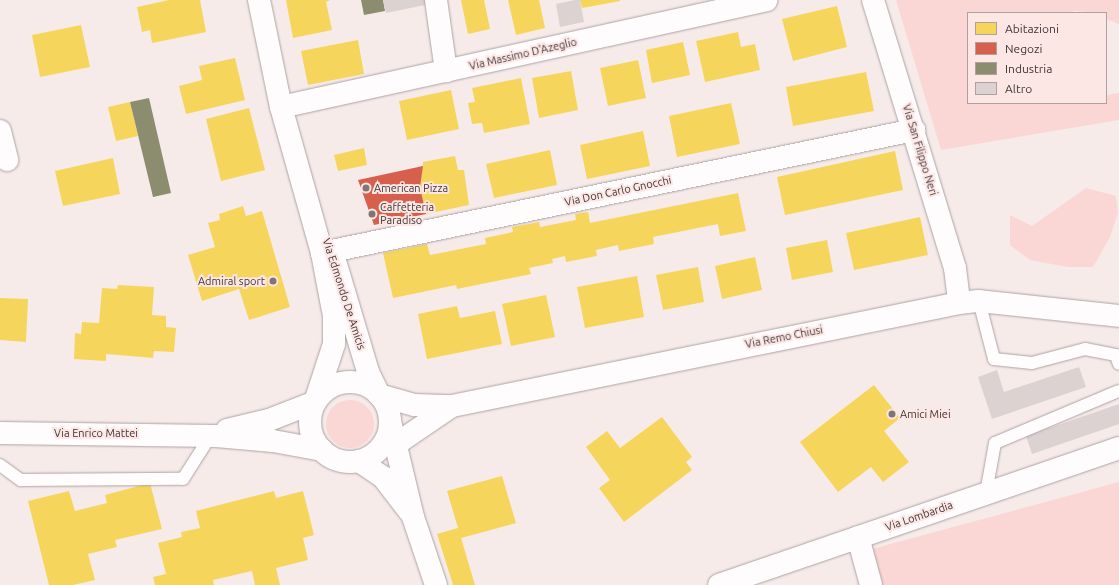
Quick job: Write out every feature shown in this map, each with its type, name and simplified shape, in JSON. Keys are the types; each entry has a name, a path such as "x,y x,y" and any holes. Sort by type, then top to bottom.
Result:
{"street":[{"name":"Via Edmondo De Amicis","path":"259,0 281,108 306,194 368,372 379,395"},
{"path":"436,0 446,71"},
{"name":"Via Massimo D'Azeglio","path":"281,108 766,0"},
{"name":"Via San Filippo Neri","path":"873,0 956,268 969,302"},
{"name":"Via Don Carlo Gnocchi","path":"327,252 914,130"},
{"path":"0,131 7,160"},
{"name":"Via Edmondo De Amicis","path":"316,402 334,344 334,316 327,252"},
{"name":"Via Remo Chiusi","path":"379,395 415,405 452,406 969,302 1119,316"},
{"path":"389,445 359,461 345,462 332,458 322,450 312,435 310,420 316,402 328,388 341,383 355,382 368,386 379,395 387,408 390,421 389,445 436,585"},
{"name":"Via Enrico Mattei","path":"201,435 230,430 269,420 316,402"},
{"name":"Via Remo Chiusi","path":"389,445 452,406"},
{"name":"Via Enrico Mattei","path":"0,433 201,435 273,441 322,450"},
{"name":"Via Lombardia","path":"719,585 1119,448"},
{"path":"359,461 384,477 413,517"},
{"path":"858,537 871,585"}],"lane":[{"path":"969,302 994,359 1032,363 1085,349 1116,355 1119,364"},
{"path":"986,493 995,443 1119,391"},
{"path":"0,465 20,480 184,479 201,435"}],"shaded area":[{"path":"896,0 1119,0 1119,24 1107,19 1107,12 967,12 967,104 1107,104 1107,95 1119,93 1119,120 941,150"},
{"path":"1086,188 1116,196 1118,213 1110,237 1093,267 1068,267 1030,260 1010,245 1010,215 1032,226"},
{"path":"345,400 355,400 367,407 374,419 374,429 367,441 355,448 345,448 337,444 330,437 326,429 326,419 330,411 337,404"},
{"path":"1119,482 1119,585 882,585 872,549"}],"building: Abitazioni":[{"path":"169,0 200,0 206,32 152,43 150,30 142,32 137,7"},
{"path":"286,0 330,0 326,2 332,30 293,38"},
{"path":"461,0 484,0 490,29 468,34"},
{"path":"508,0 539,0 545,28 516,35"},
{"path":"580,0 620,0 620,1 582,8"},
{"path":"837,6 847,47 793,61 782,19"},
{"path":"81,25 90,67 40,77 32,35"},
{"path":"738,32 741,47 755,44 760,70 705,82 696,41"},
{"path":"358,40 364,74 308,85 301,51"},
{"path":"683,42 690,75 652,83 646,50"},
{"path":"235,58 245,100 186,114 179,86 202,80 199,66"},
{"path":"638,60 646,98 608,106 600,68"},
{"path":"571,71 578,110 539,118 532,78"},
{"path":"866,72 874,111 793,126 786,87"},
{"path":"521,78 530,124 484,133 482,123 472,124 468,103 475,102 472,88"},
{"path":"451,90 459,129 407,140 399,101"},
{"path":"130,102 138,136 116,141 108,107"},
{"path":"731,103 740,144 677,157 669,116"},
{"path":"249,108 265,170 221,181 206,119"},
{"path":"643,131 650,166 587,179 580,145"},
{"path":"364,148 367,165 338,171 334,155"},
{"path":"550,150 557,185 494,198 486,164"},
{"path":"895,151 903,190 785,215 777,177"},
{"path":"455,156 458,170 464,170 469,205 426,214 420,187 423,162"},
{"path":"113,158 120,194 63,206 55,171"},
{"path":"738,193 746,231 720,236 718,224 653,237 654,244 619,251 618,245 596,250 597,256 566,262 565,256 552,259 553,263 529,268 531,274 457,289 456,285 393,298 383,253 427,244 430,255 486,244 485,238 513,232 512,227 539,222 540,227 576,220 575,214 588,212 590,223"},
{"path":"243,206 246,216 262,211 290,307 249,320 239,289 202,301 188,255 215,247 208,223 220,220 219,214"},
{"path":"920,217 928,255 854,270 846,233"},
{"path":"827,240 833,272 792,280 786,248"},
{"path":"755,257 762,290 722,299 715,266"},
{"path":"698,267 704,302 663,310 656,275"},
{"path":"637,276 644,317 585,328 577,287"},
{"path":"118,285 154,287 152,315 166,316 166,327 176,328 174,352 154,351 153,358 106,354 106,361 74,359 75,333 81,334 82,322 99,323 102,288 117,289"},
{"path":"546,295 555,337 511,346 502,304"},
{"path":"0,298 28,299 26,342 0,340"},
{"path":"457,306 460,318 495,311 502,344 427,359 418,314"},
{"path":"874,385 900,418 884,431 909,462 883,482 871,467 838,492 800,442"},
{"path":"662,417 692,457 686,462 692,470 624,522 599,488 610,480 586,447 607,431 620,448"},
{"path":"502,476 516,523 461,538 475,585 453,585 437,534 458,528 447,491"},
{"path":"150,483 162,529 115,540 117,547 88,554 95,580 73,585 49,585 28,501 69,491 75,511 107,503 105,495"},
{"path":"274,491 276,498 303,491 314,535 303,538 308,560 276,568 280,585 255,585 252,571 213,580 214,585 155,585 153,577 166,574 158,543 182,537 181,532 200,528 196,511"}],"building: Negozi":[{"path":"423,166 420,187 426,214 374,225 358,180"}],"building: Industria":[{"path":"361,0 383,0 385,11 364,15"},
{"path":"149,98 171,193 153,197 130,102"}],"building: Altro":[{"path":"383,0 429,0 430,4 386,13"},
{"path":"580,0 584,22 560,27 556,4"},
{"path":"1079,367 1086,387 992,419 978,377 997,370 1004,392"},
{"path":"1119,404 1119,424 1032,454 1026,436"}],"place":[{"name":"American Pizza","path":"366,188"},
{"name":"Caffetteria Paradiso","path":"372,214"},
{"name":"Admiral sport","path":"273,281"},
{"name":"Amici Miei","path":"892,414"}]}
